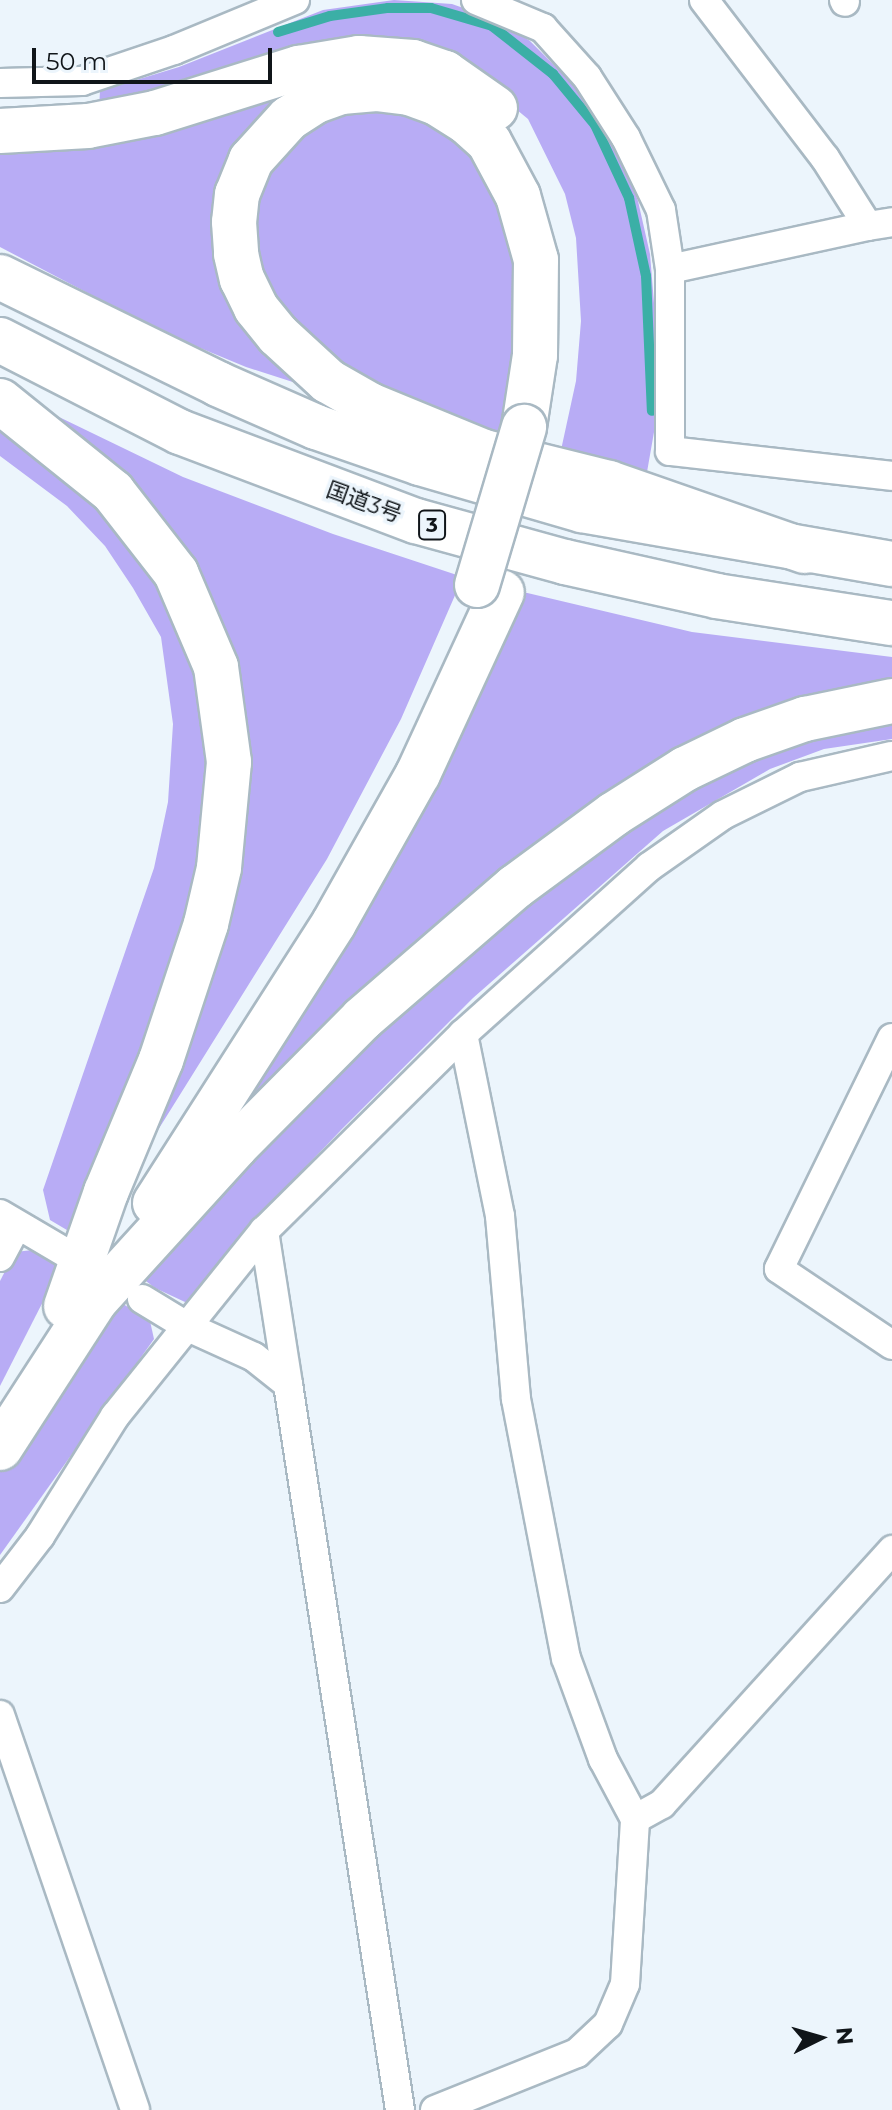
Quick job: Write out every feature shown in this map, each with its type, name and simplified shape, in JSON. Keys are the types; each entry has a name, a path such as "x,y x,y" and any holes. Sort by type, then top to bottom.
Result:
{"highway":[{"path":"0,131 88,126 155,113 327,62 385,58 413,62 445,73 502,115 521,138 547,194 557,230 564,315 536,431 490,588 418,774 334,923 81,1303 0,1413"},
{"path":"536,431 536,260 518,196 489,142 467,122 437,103 398,92 341,92 314,102 289,118 251,160 237,194 234,222 236,254 242,279 256,308 278,335 328,381 370,405 484,452 609,483 804,551"},
{"path":"0,277 218,384 316,427 420,463 582,510 892,564"},
{"name":"国道3号","path":"0,340 180,432 416,521 565,562 717,596 892,623"},
{"path":"0,401 113,492 176,573 216,667 229,762 221,855 206,924 161,1060 106,1192 81,1303"},
{"path":"0,1448 81,1303 352,1030 515,887 614,814 685,769 745,740 805,719 892,701"}],"street":[{"path":"0,83 82,81 174,50 295,0"},
{"path":"476,0 543,28 587,77 626,138 661,210 670,269 670,451 892,476"},
{"path":"670,269 880,224 825,158 708,1"},
{"path":"0,1588 40,1536 115,1416 264,1231 463,1034 649,867 723,815 800,777 892,756"},
{"path":"435,2110 577,2053 608,2024 625,1984 635,1819 603,1759 566,1658 516,1399 500,1216 463,1034"},
{"path":"892,1038 779,1269 892,1345"},
{"path":"0,1257 8,1220 68,1254"},
{"path":"264,1231 400,2110"},
{"path":"142,1299 188,1327 254,1357 288,1384"},
{"path":"635,1819 662,1804 892,1550"},
{"path":"0,1715 135,2110"}],"shaded area":[{"path":"394,0 452,4 500,21 530,41 570,81 620,155 638,201 650,254 657,340 657,415 647,472 561,450 576,381 581,321 576,238 565,194 528,119 467,69 99,108 100,91 179,67 323,10"},
{"path":"283,85 288,100 226,180 299,384 246,367 164,333 0,247 0,140"},
{"path":"365,105 418,114 468,149 489,173 523,288 504,436 382,393 322,355 262,282 252,221 268,168 300,131"},
{"path":"28,402 183,477 333,534 463,577 401,719 327,859 153,1138 149,1136 202,978 230,665"},
{"path":"0,420 97,496 165,579 217,729 210,869 72,1233 50,1220 43,1190 154,868 168,802 173,724 161,637 105,546 67,506 0,456"},
{"path":"519,591 692,632 892,657 892,689 731,733 213,1153"},
{"path":"892,717 892,739 824,749 770,769 663,831 473,998 342,1129 257,1218 194,1301 185,1302 142,1278 267,1134 502,917 679,791 772,745"},
{"path":"33,1250 59,1265 0,1386 0,1281 15,1252"},
{"path":"120,1302 150,1321 154,1339 0,1555 0,1470"}],"waterway":[{"path":"278,32 330,16 388,8 431,8 492,26 553,74 595,125 629,198 646,276 652,411"}]}
